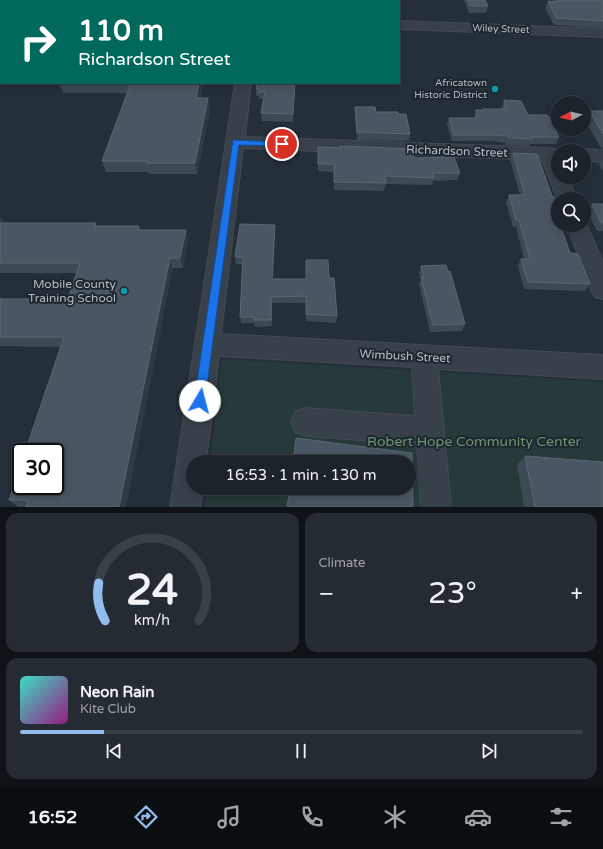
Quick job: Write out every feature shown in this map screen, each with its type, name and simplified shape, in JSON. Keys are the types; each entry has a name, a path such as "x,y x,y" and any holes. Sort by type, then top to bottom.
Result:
{"street":[{"name":"Wiley Street","path":"400,25 603,33"},
{"path":"185,507 243,84"},
{"name":"Richardson Street","path":"235,142 551,154"},
{"path":"591,155 603,156"},
{"path":"580,232 603,290"},
{"name":"Wimbush Street","path":"208,344 603,367"},
{"path":"424,357 436,507"},
{"path":"305,422 430,431"}],"green space":[{"name":"Robert Hope Community Center","path":"222,359 603,382 603,507 205,507 206,495 416,495 416,455 211,455"}],"building":[{"path":"468,0 485,0 488,6 470,6"},
{"path":"558,0 603,0 603,21 556,18 548,1 559,2"},
{"path":"131,84 199,84 196,98 208,98 195,163 102,161"},
{"path":"257,84 295,84 293,114 261,113 265,92 258,92 259,89 256,88"},
{"path":"504,100 521,101 528,115 547,115 551,121 551,136 559,137 532,137 532,139 509,138 508,136 495,135 454,135 449,118 477,118 476,110 506,109"},
{"path":"355,107 375,107 376,112 398,112 398,114 406,114 410,134 357,132"},
{"path":"591,111 603,111 603,134 591,113"},
{"path":"340,146 413,149 414,158 454,157 460,173 432,173 434,178 385,176 386,183 334,182 334,164 318,164 318,147 341,148"},
{"path":"513,153 537,154 551,193 551,232 562,232 570,253 578,254 590,284 528,282 521,259 530,259 519,220 516,220 509,195 525,195"},
{"path":"592,204 603,204 603,223 601,223"},
{"name":"Mobile County Training School","path":"0,223 96,223 95,226 139,226 138,230 186,230 180,258 170,258 119,507 26,507 28,500 9,500 12,491 12,495 64,495 64,443 28,443 64,337 0,337 0,299 68,299 80,263 0,263"},
{"path":"240,224 275,225 272,279 306,279 306,260 328,260 329,278 334,278 337,316 306,314 306,296 271,297 271,320 254,320 254,317 240,317 243,257 235,257"},
{"path":"446,265 448,272 450,271 465,324 433,325 421,277 424,276 421,266"},
{"path":"296,438 412,453 412,455 294,455"},
{"path":"525,456 603,462 603,507 535,507"},
{"path":"289,495 413,495 413,507 287,507"}],"place":[{"name":"Africatown Historic District","path":"495,89"},
{"name":"Mobile County Training School","path":"124,291"}],"route":[{"path":"200,401 235,142 282,144"}]}
